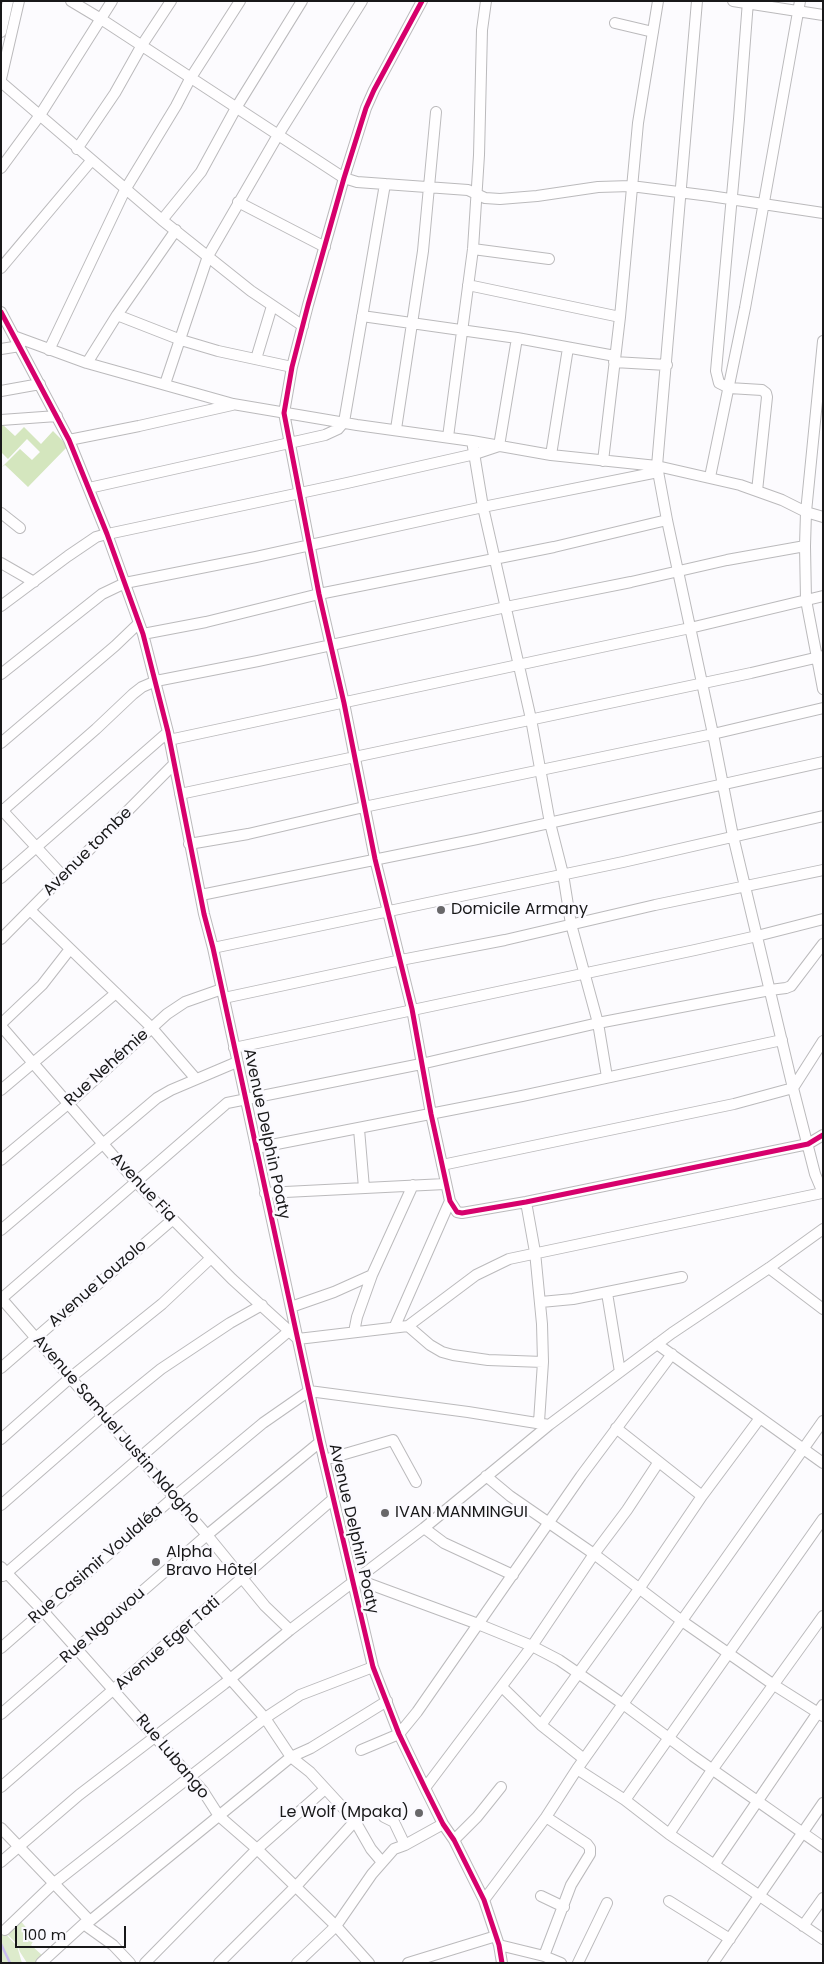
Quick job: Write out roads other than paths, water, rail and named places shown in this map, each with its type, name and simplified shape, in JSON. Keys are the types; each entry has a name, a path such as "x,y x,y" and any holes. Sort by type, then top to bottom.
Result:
{"street":[{"path":"1,30 8,1"},
{"path":"19,1 1,81 125,190 251,291 303,326"},
{"path":"71,1 142,45 190,79 344,178 357,182 468,190 485,198 500,199 537,196 598,187 631,186 823,213"},
{"path":"1,168 40,115 112,1"},
{"path":"77,149 115,93 142,45 171,1"},
{"path":"49,350 125,190 176,106 190,79 240,1"},
{"path":"162,220 201,172 236,108 302,1"},
{"path":"165,384 208,256 278,135 362,1"},
{"path":"422,1 374,90 344,178 292,366 284,413 319,594 344,702 375,859 412,1009 421,1064 450,1201 457,1212 462,1213 526,1202 808,1144 823,1136"},
{"path":"448,437 473,248 479,155 482,30 486,1"},
{"path":"603,461 620,317 631,186 643,87 658,1"},
{"path":"298,1339 395,1326 408,1326 476,1275 509,1259 706,1216 823,1193 815,1174 793,1088 732,836 713,734 677,571 658,469 697,1"},
{"path":"733,1 799,6 823,15"},
{"path":"748,2 732,199 717,339 716,379 719,383 729,388 762,390 767,397 757,491"},
{"path":"710,478 764,205 799,6"},
{"path":"615,23 653,32"},
{"path":"396,429 414,323 430,187 436,112"},
{"path":"1,268 91,161"},
{"path":"89,488 325,435 338,429 344,422 385,184"},
{"path":"238,202 325,247"},
{"path":"87,363 117,315 176,230"},
{"path":"473,248 549,259"},
{"path":"468,285 620,317"},
{"path":"256,359 272,306"},
{"name":"Avenue Delphin Poaty","path":"1,312 69,440 107,534 144,634 168,736 189,844 320,1442 373,1667 399,1734 484,1900 502,1963"},
{"path":"117,315 181,340 218,351 292,366"},
{"path":"362,316 517,338 614,359 667,365"},
{"path":"499,446 517,338"},
{"path":"823,340 806,512 805,546 806,600 819,656 823,690"},
{"path":"1,349 18,341 87,363 233,404 551,455 603,461 710,478 757,491 782,500 806,512 823,517"},
{"path":"551,455 568,348"},
{"path":"1,391 40,384"},
{"path":"69,440 233,404"},
{"path":"1,420 57,416"},
{"path":"472,441 483,508 531,719 550,823 563,874 571,924 598,1023 607,1077"},
{"path":"1,606 96,537 475,454 499,446"},
{"path":"1,674 102,594 125,583 483,508 658,469"},
{"path":"1,513 20,528"},
{"path":"144,634 206,622 319,594 377,584 554,547 667,520"},
{"path":"63,876 2,810 89,736 142,687 156,681 506,607 538,602 727,560 805,546"},
{"path":"1,563 34,582"},
{"path":"1,878 168,736 344,702 690,628 823,596"},
{"path":"1,743 115,646 139,623"},
{"path":"180,794 702,683 819,656"},
{"path":"189,844 248,834 364,806 713,734 823,708"},
{"path":"201,895 550,823 823,762"},
{"name":"Avenue tombe","path":"1,939 174,764"},
{"path":"213,948 623,862 823,816"},
{"name":"Rue Nehémie","path":"1,1160 68,1104 152,1027 185,1002 223,993 496,942 823,870"},
{"path":"30,910 152,1027 196,1079"},
{"path":"234,1048 757,936 823,919"},
{"path":"1,1298 227,1103 421,1064 598,1023 786,988 791,986 823,944"},
{"path":"1,1025 42,985 70,949"},
{"path":"1,1090 116,993"},
{"name":"Avenue Fia","path":"1,1025 136,1182 232,1279 298,1339"},
{"path":"256,1148 522,1096 782,1040"},
{"path":"442,1165 734,1104 793,1088 823,1041"},
{"path":"1,1230 157,1098 237,1062"},
{"path":"359,1129 364,1188"},
{"path":"265,1193 445,1184"},
{"path":"354,1332 357,1317 372,1276 413,1185"},
{"path":"395,1326 450,1201"},
{"path":"526,1202 541,1302 543,1362 539,1422"},
{"name":"Avenue Louzolo","path":"1,1368 172,1220"},
{"path":"1,1862 79,1795 230,1679 354,1580 424,1528 549,1425 657,1344 823,1229"},
{"path":"1,1439 70,1378 162,1304 211,1258"},
{"path":"769,1268 823,1309"},
{"path":"291,1307 372,1276"},
{"path":"541,1302 607,1293 682,1277"},
{"path":"607,1293 620,1372"},
{"name":"Avenue Samuel Justin Ndogho","path":"1,1298 207,1535 265,1606 290,1630"},
{"path":"1,1505 104,1416 184,1352 262,1305"},
{"path":"408,1326 430,1345 442,1352 453,1355 488,1360 543,1362"},
{"path":"3,1572 289,1331"},
{"path":"657,1344 823,1463"},
{"path":"361,1750 399,1734 417,1712 548,1523 672,1354"},
{"path":"309,1391 539,1422 549,1425"},
{"name":"Rue Casimir Voulaléa","path":"1,1648 174,1497 263,1423 309,1391"},
{"path":"541,1725 639,1590 702,1496 760,1418"},
{"path":"484,1900 546,1817 577,1769 802,1448 823,1421"},
{"path":"616,1428 702,1496"},
{"path":"324,1460 393,1440 416,1482"},
{"name":"Rue Ngouvou","path":"1,1714 207,1535 320,1442"},
{"path":"425,1788 532,1646 658,1463"},
{"path":"486,1476 510,1496 594,1554 682,1621 774,1685 821,1711 714,1865"},
{"name":"Avenue Eger Tati","path":"1,1787 333,1499"},
{"path":"625,1800 823,1519"},
{"path":"424,1528 444,1543 512,1575"},
{"name":"Rue Lubango","path":"3,1572 44,1612 114,1690 203,1791 219,1816 257,1849 336,1926 369,1963"},
{"path":"354,1580 478,1624 532,1646 559,1660 823,1847"},
{"path":"669,1834 712,1770 823,1616"},
{"path":"185,1628 265,1718 291,1758 310,1772 354,1821 382,1862"},
{"path":"5,1930 53,1884 265,1718 300,1696 373,1667"},
{"path":"502,1687 541,1725 584,1759"},
{"path":"41,1963 87,1922 291,1758 311,1748 386,1701"},
{"path":"577,1769 625,1800 669,1834 823,1939"},
{"path":"454,1840 477,1817 500,1787"},
{"path":"145,1963 257,1849 325,1789"},
{"path":"713,1963 823,1803"},
{"path":"384,1817 394,1822 405,1845"},
{"path":"544,1956 571,1885 590,1854 590,1848 587,1844 546,1817"},
{"path":"219,1963 322,1858 354,1821"},
{"path":"297,1963 336,1926 382,1862 394,1849 444,1824"},
{"path":"1,1828 87,1922 130,1963"},
{"path":"541,1896 564,1907"},
{"path":"803,1926 823,1898"},
{"path":"669,1901 730,1939"},
{"path":"578,1963 607,1903"},
{"path":"408,1963 497,1941 561,1963"}],"waterway":[{"path":"1,1944 10,1963"}],"place":[{"name":"Domicile Armany","path":"441,910"},
{"name":"IVAN MANMINGUI","path":"385,1513"},
{"name":"Alpha Bravo Hôtel","path":"156,1562"},
{"name":"Le Wolf (Mpaka)","path":"419,1813"}]}
